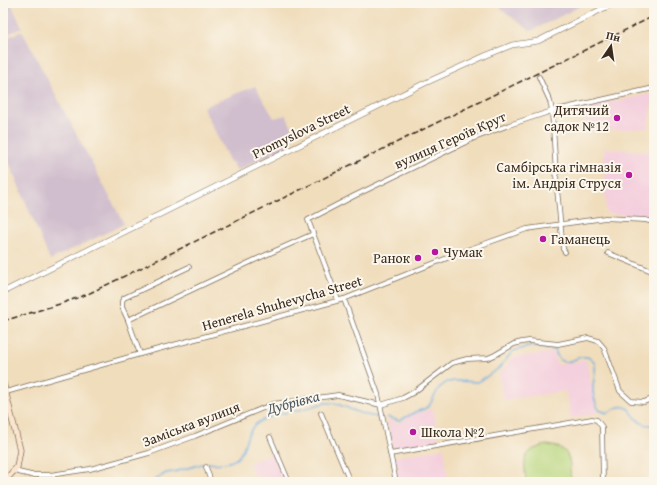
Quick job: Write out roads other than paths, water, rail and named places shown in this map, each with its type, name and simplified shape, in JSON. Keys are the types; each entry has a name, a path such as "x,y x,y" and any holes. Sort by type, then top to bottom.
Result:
{"main road":[{"path":"3,383 20,450 19,461 14,471 4,482"}],"street":[{"name":"Promyslova Street","path":"3,292 423,84 512,45 538,41 614,3"},
{"path":"539,77 550,101 552,111 560,224 563,249 565,252"},
{"name":"вулиця Героїв Крут","path":"313,234 308,220 472,139 552,111 654,88"},
{"name":"Henerela Shuhevycha Street","path":"6,392 344,299 519,231 534,227 606,218 645,220 654,222"},
{"path":"128,320 239,267 313,234 338,300"},
{"path":"608,253 654,272"},
{"path":"140,354 122,307 123,300 189,267"},
{"path":"344,299 378,394 396,482"},
{"path":"381,405 403,398 414,392 447,366 459,360 488,358 514,344 522,342 529,341 558,344 588,338 598,341 604,348 620,391 625,397 636,402 644,402 654,398"},
{"name":"Заміська вулиця","path":"14,471 30,475 50,475 90,469 120,462 195,436 273,404 338,395 381,405"},
{"path":"320,414 350,482"},
{"path":"390,454 592,419 597,420 602,427 603,482"},
{"path":"270,436 290,482"},
{"path":"206,467 211,482"}],"waterway":[{"name":"Дубрівка","path":"387,417 399,421 424,409 429,406 439,388 447,382 478,382 499,368 513,351 532,346 555,350 558,358 566,362 581,357 591,359 595,365 593,385 596,403 599,410 607,413 618,407 624,407 628,409 641,423 654,425"},
{"name":"Дубрівка","path":"208,463 233,461 243,450 252,428 259,422 275,415 322,403 333,403 362,414 380,417"},
{"name":"Дубрівка","path":"152,482 166,473 202,464"}],"railway":[{"path":"3,321 88,294 654,16"}],"place":[{"name":"Дитячий садок №12","path":"617,118"},
{"name":"Самбірська гімназія ім. Андрія Струся","path":"629,175"},
{"name":"Гаманець","path":"543,239"},
{"name":"Чумак","path":"435,252"},
{"name":"Ранок","path":"418,258"},
{"name":"Школа №2","path":"413,432"}]}
